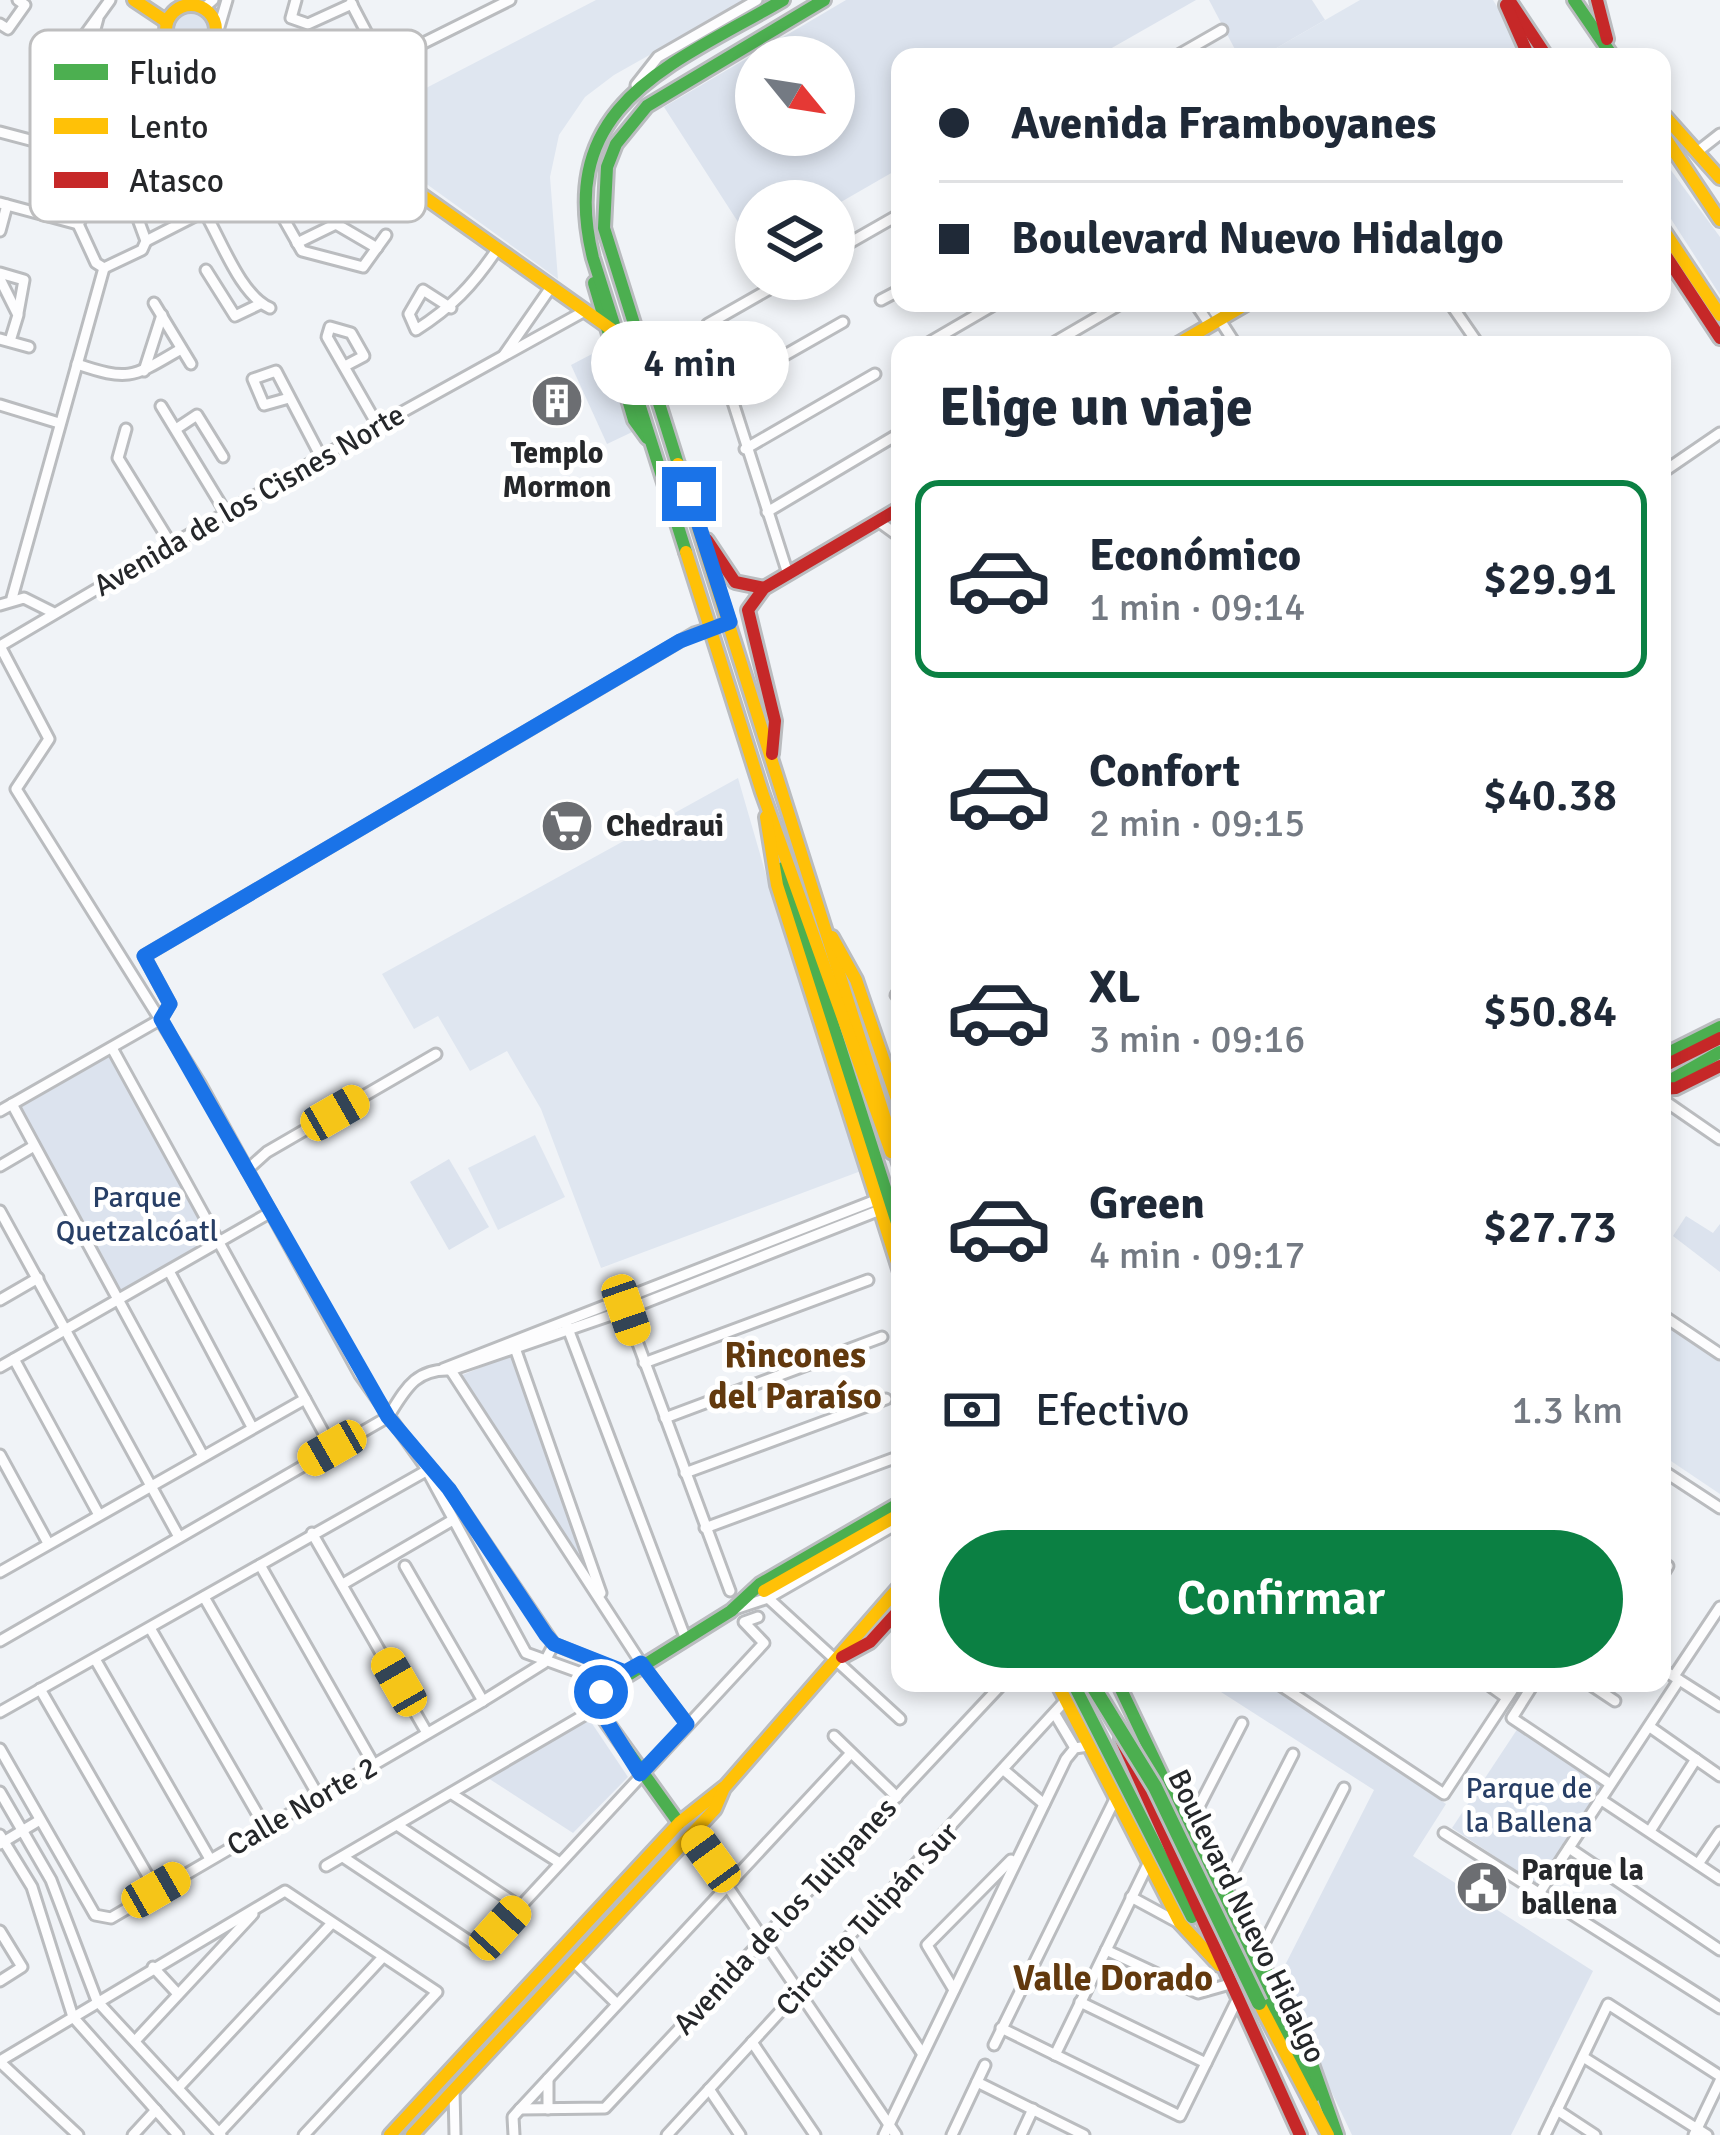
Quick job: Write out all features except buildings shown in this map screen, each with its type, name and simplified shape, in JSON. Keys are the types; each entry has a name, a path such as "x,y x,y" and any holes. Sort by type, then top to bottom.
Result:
{"main road":[{"path":"134,0 168,17 187,4 208,4"},
{"path":"612,336 582,202 587,164 604,122 636,86 783,0"},
{"path":"824,0 660,94 632,117 608,161 604,228 730,622 744,636 769,719 772,754 891,1139"},
{"path":"1507,0 1526,48"},
{"path":"1507,0 1541,48"},
{"path":"1574,0 1607,48"},
{"path":"1597,0 1609,48"},
{"path":"1671,122 1720,178"},
{"path":"1671,146 1720,220"},
{"path":"426,200 583,312 642,363 667,420"},
{"path":"1671,242 1720,315"},
{"path":"593,258 599,302 654,447 891,1225"},
{"path":"1671,264 1720,338"},
{"path":"583,312 599,302"},
{"path":"583,312 612,336"},
{"path":"1191,336 1232,312"},
{"path":"772,754 776,721 748,610 764,588 891,513"},
{"path":"701,530 730,580 740,587 764,588"},
{"path":"762,792 891,1145"},
{"path":"762,792 777,885 878,1205 891,1228"},
{"path":"832,937 856,980 891,1082"},
{"path":"1671,1052 1720,1027"},
{"path":"1671,1062 1720,1038"},
{"path":"1671,1082 1720,1052"},
{"path":"1671,1088 1720,1066"},
{"path":"731,1611 760,1584 891,1507"},
{"path":"679,1822 640,1774 600,1699 625,1672 891,1523"},
{"path":"390,2135 679,1822 724,1788 891,1597"},
{"path":"836,1661 870,1642 891,1619"},
{"path":"1061,1692 1082,1747 1115,1799 1180,1924 1220,1966"},
{"name":"Boulevard Nuevo Hidalgo","path":"1077,1692 1167,1874 1230,1984 1300,2135"},
{"name":"Boulevard Nuevo Hidalgo","path":"1097,1692 1155,1787 1259,2003 1332,2135"},
{"name":"Boulevard Nuevo Hidalgo","path":"1105,1692 1142,1795 1220,1966"},
{"name":"Boulevard Nuevo Hidalgo","path":"1122,1692 1332,2135"},
{"name":"Boulevard Nuevo Hidalgo","path":"1151,1751 1192,1820 1312,2064 1332,2135"},
{"path":"412,2135 715,1809 724,1788"}],"street":[{"path":"0,24 8,29 25,4 18,0"},
{"path":"89,30 110,0"},
{"path":"216,30 227,0"},
{"path":"296,0 291,18 308,24 351,2 363,30"},
{"path":"426,41 510,0"},
{"path":"636,86 658,57 757,0"},
{"path":"95,30 98,18"},
{"path":"1191,48 1222,30"},
{"path":"0,132 30,140"},
{"path":"1697,152 1720,134"},
{"path":"0,231 4,204"},
{"path":"855,240 891,219"},
{"path":"71,222 78,224"},
{"path":"139,222 146,242"},
{"path":"12,598 104,268 187,222"},
{"path":"206,269 235,316 265,306 211,222"},
{"path":"285,222 302,251 363,267 386,236"},
{"path":"78,224 96,263 104,268"},
{"path":"297,243 336,224 377,248"},
{"path":"451,308 423,290 409,314 416,330 451,308 465,298 496,251"},
{"path":"220,294 241,275"},
{"path":"0,276 18,315"},
{"path":"0,276 24,280 27,287 5,340 29,347"},
{"name":"Avenida de los Cisnes Norte","path":"501,359 549,290"},
{"path":"881,300 891,295"},
{"path":"750,300 708,324 788,574"},
{"path":"154,303 191,364"},
{"name":"Avenida de los Cisnes Norte","path":"0,646 321,457 583,312"},
{"path":"941,336 982,312"},
{"path":"1065,336 1107,312"},
{"path":"1204,312 1228,336"},
{"path":"1212,312 1215,322"},
{"path":"144,371 162,315"},
{"path":"727,388 843,322"},
{"path":"345,367 364,356 351,333 330,328 327,337 378,426"},
{"path":"522,329 536,339"},
{"path":"77,364 120,379 181,350"},
{"path":"746,449 874,374"},
{"path":"289,398 321,457"},
{"path":"0,405 59,423"},
{"path":"160,406 226,513"},
{"path":"176,429 197,416 223,457"},
{"path":"126,429 118,458 171,544"},
{"path":"1671,467 1720,433"},
{"path":"767,512 891,438"},
{"path":"193,454 214,442"},
{"path":"878,521 891,530"},
{"path":"0,605 12,598 40,603 52,612"},
{"path":"0,1111 161,1019 170,1004 144,956 710,628 730,622"},
{"path":"0,646 49,740 16,789 161,1019 388,1417 554,1644 625,1672"},
{"path":"112,1048 332,1448"},
{"path":"247,1170 267,1152 436,1054"},
{"path":"12,1104 203,1456"},
{"path":"1671,1105 1720,1139"},
{"path":"0,1166 34,1146"},
{"path":"0,1641 388,1417 411,1381 624,1305 878,1205"},
{"path":"0,1211 5,1230 38,1278 179,1537"},
{"path":"0,1367 271,1212"},
{"path":"169,1271 252,1427"},
{"path":"0,1300 38,1278"},
{"path":"644,1363 868,1280"},
{"path":"624,1305 730,1591"},
{"path":"1671,1321 1720,1354"},
{"path":"567,1326 685,1637"},
{"path":"665,1418 883,1336"},
{"path":"514,1345 601,1598"},
{"path":"14,1359 99,1515"},
{"path":"447,1368 641,1663 687,1724"},
{"path":"0,1571 305,1399"},
{"path":"685,1473 886,1399"},
{"path":"0,1455 48,1543"},
{"path":"705,1528 891,1459"},
{"path":"326,1866 452,1794 600,1699 584,1674 526,1653 426,1468"},
{"path":"0,1712 426,1468"},
{"path":"1671,1476 1720,1508"},
{"path":"343,1584 451,1521"},
{"path":"312,1533 427,1733"},
{"path":"260,1565 374,1765"},
{"path":"405,1566 483,1701"},
{"path":"766,1594 900,1718"},
{"path":"204,1598 319,1797"},
{"path":"1671,1687 1720,1607"},
{"path":"343,1857 481,1949 764,1643 744,1622 758,1617"},
{"path":"887,1623 891,1627"},
{"path":"150,1628 265,1827"},
{"path":"544,1663 554,1644"},
{"path":"95,1659 210,1859"},
{"name":"Calle Norte 2","path":"40,1820 94,1915 102,1919 544,1663"},
{"path":"1671,1675 1720,1706"},
{"path":"40,1689 156,1890"},
{"name":"Avenida de los Tulipanes","path":"520,2110 605,2108 995,1692"},
{"path":"1290,1692 1444,1795 1512,1692"},
{"path":"1499,1692 1508,1698"},
{"path":"1528,1692 1512,1718 1610,1784"},
{"path":"1607,1692 1615,1702"},
{"path":"1538,1895 1669,1692"},
{"name":"Circuito Tulipán Sur","path":"667,2135 1065,1701"},
{"path":"886,2130 1018,1852 1082,1747 1056,1716"},
{"path":"1192,1820 1242,1723"},
{"path":"1650,1727 1720,1776"},
{"path":"834,1736 897,1796"},
{"path":"514,2135 513,2117 851,1753"},
{"path":"1225,1887 1293,1754"},
{"path":"1,1755 40,1820 1,1840 32,1887 73,2017 178,2135"},
{"path":"1650,1831 1696,1760"},
{"path":"1005,1771 1044,1804"},
{"path":"1258,1955 1344,1787"},
{"path":"0,1792 50,1880 97,2001 220,2134 383,1957"},
{"path":"452,1794 560,1863"},
{"path":"994,2045 1115,1799"},
{"path":"1600,1799 1720,1879"},
{"path":"397,1825 519,1906"},
{"path":"1698,1864 1720,1832"},
{"path":"1444,1833 1720,2008"},
{"path":"692,1834 800,1990 886,2130 896,2135"},
{"path":"1568,1848 1720,1950"},
{"path":"954,1990 927,1945 1018,1852"},
{"path":"1055,2055 1148,1864"},
{"path":"78,2135 0,2061 285,1891 437,1992 304,2135"},
{"path":"1131,1898 1180,1924"},
{"path":"135,2042 260,1906"},
{"path":"178,2089 332,1923"},
{"path":"0,1931 22,1967 0,1981"},
{"path":"846,1940 922,2053"},
{"path":"1106,1950 1198,1993 1230,1984"},
{"path":"573,1961 617,2004"},
{"path":"153,1967 178,1994"},
{"path":"1001,2029 1180,2116 1238,2000"},
{"path":"1080,2002 1206,2063"},
{"path":"1545,2135 1608,2004 1720,2078 1700,2133 1583,2057"},
{"path":"752,2042 815,2135"},
{"path":"952,2135 985,2065"},
{"path":"548,2079 548,2109"},
{"path":"977,2082 1084,2135"},
{"path":"454,2090 455,2135"},
{"path":"709,2090 740,2135"},
{"path":"1021,2135 1033,2109"},
{"path":"133,2135 156,2110"},
{"path":"1557,2110 1595,2135"},
{"path":"425,2121 454,2121"}],"shaded area":[{"path":"596,0 747,0 614,75 585,97 559,135 550,177 558,279 426,184 426,88"},
{"path":"1360,0 1493,0 1523,48 1277,48"},
{"path":"738,778 771,892 869,1168 601,1268 541,1109 507,1051 470,1071 438,1016 414,1029 382,974"},
{"path":"535,1135 565,1197 498,1230 468,1168"},
{"path":"1671,1328 1720,1359 1720,1494 1671,1461"}],"green space":[{"path":"215,0 223,0 212,30 170,30 172,16 196,6 210,14"},
{"path":"846,0 1196,0 1112,48 891,48 891,173 855,194 855,180 735,180 735,217 664,107 735,65 735,156 855,156 855,36 785,36"},
{"path":"1209,0 1312,0 1325,20 1277,48 1234,48"},
{"path":"1671,170 1720,237 1720,295 1671,219"},
{"path":"615,342 647,425 607,444 571,365"},
{"name":"Parque Quetzalcóatl","path":"112,1052 216,1240 116,1296 15,1105"},
{"path":"449,1159 489,1227 449,1250 410,1182"},
{"path":"1686,1216 1713,1233 1720,1224 1720,1272 1673,1236"},
{"path":"513,1354 594,1580 460,1376"},
{"path":"1221,1692 1278,1692 1446,1804 1413,1856 1593,1971 1511,2135 1352,2135 1278,1979 1374,1790"},
{"path":"589,1719 628,1777 573,1833 488,1778"},
{"name":"Parque de la Ballena","path":"1520,1725 1606,1782 1538,1885 1452,1828"}],"waterway":[{"path":"402,2135 697,1816"}],"traffic: fast":[{"path":"686,552 593,258 586,205 591,161 607,125 632,95 664,69 783,0"},
{"path":"678,464 604,228 607,167 616,144 647,106 824,0"},
{"path":"1574,0 1607,48"},
{"path":"594,283 634,420 647,438"},
{"path":"783,868 891,1207"},
{"path":"1671,1052 1720,1027"},
{"path":"1671,1080 1720,1052"},
{"path":"679,1823 603,1717 597,1699 601,1692 731,1611 760,1584 891,1508"},
{"path":"1078,1692 1192,1917"},
{"path":"1097,1692 1155,1787 1259,2003"},
{"path":"1122,1692 1314,2096"},
{"path":"1208,1853 1312,2064 1337,2135"}],"traffic: slow":[{"path":"134,0 167,22"},
{"path":"166,30 173,12 191,5 209,12 216,30"},
{"path":"1671,123 1720,178"},
{"path":"1671,146 1720,220"},
{"path":"426,198 618,334"},
{"path":"1671,242 1720,315"},
{"path":"1191,336 1233,312"},
{"path":"678,464 891,1138"},
{"path":"686,552 762,792 891,1152"},
{"path":"766,817 777,885 891,1244"},
{"path":"832,937 856,980 891,1082"},
{"path":"764,1591 891,1519"},
{"path":"412,2135 715,1809 724,1788 891,1596"},
{"path":"1062,1692 1180,1923 1219,1965"},
{"path":"390,2135 679,1823 723,1788"},
{"path":"1259,2003 1328,2135"}],"traffic: jam":[{"path":"1509,0 1541,48"},
{"path":"1597,0 1607,39"},
{"path":"1506,5 1525,48"},
{"path":"1671,264 1720,338"},
{"path":"772,754 775,721 748,610 764,588 891,513"},
{"path":"707,540 735,582 764,588"},
{"path":"1671,1062 1720,1038"},
{"path":"1671,1088 1720,1066"},
{"path":"842,1657 870,1642 891,1619"},
{"path":"1121,1739 1300,2135"}],"place":[{"name":"Templo Mormon","path":"557,401"},
{"name":"Chedraui","path":"567,826"},
{"name":"Parque la ballena","path":"1482,1887"}],"district":[{"name":"Rincones del Paraíso","path":"795,1374"},
{"name":"Valle Dorado","path":"1113,1977"}],"route":[{"path":"601,1692 598,1707 640,1774 687,1724 641,1663 625,1672 554,1644 449,1489 388,1417 161,1019 170,1004 144,956 694,633 730,622 689,494"}]}
